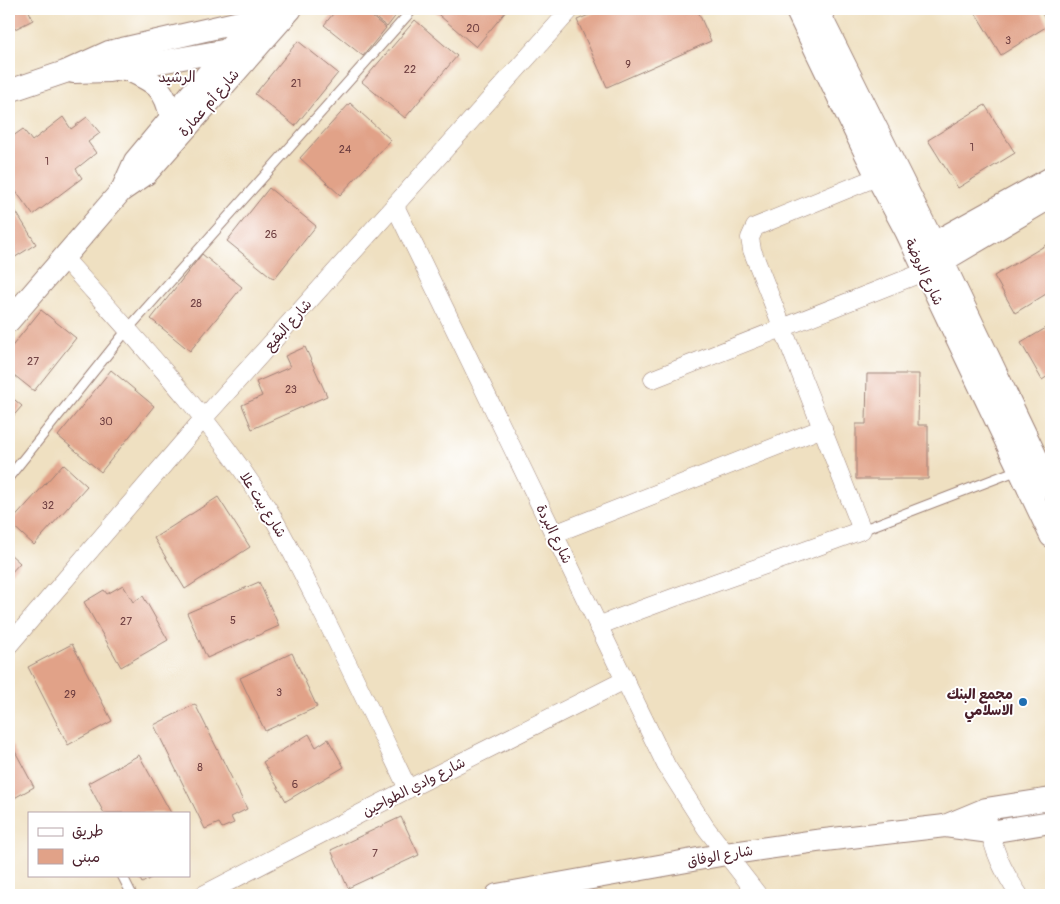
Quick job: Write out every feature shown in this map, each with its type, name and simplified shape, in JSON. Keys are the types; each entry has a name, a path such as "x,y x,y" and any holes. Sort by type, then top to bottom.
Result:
{"street":[{"name":"شارع البقيع","path":"9,645 203,419 571,9"},
{"name":"شارع الروضة","path":"796,9 877,177 929,257 1051,486"},
{"name":"شارع الروضة","path":"817,9 929,257 1018,470 1051,536"},
{"path":"9,91 65,72 109,52 257,14 288,12"},
{"name":"شارع أم عمارة","path":"9,321 121,191 146,174 288,12"},
{"name":"شارع أم عمارة","path":"121,191 135,161 257,14"},
{"path":"65,72 109,71 229,49 258,46"},
{"path":"124,68 160,88 169,106 171,118"},
{"path":"598,626 862,530 752,250 750,238 755,227 877,177"},
{"path":"929,257 1051,178"},
{"path":"653,379 782,327 1051,197"},
{"name":"شارع البردة","path":"395,206 646,727 678,786 702,822 758,895"},
{"name":"شارع بيت علا","path":"63,258 203,419 242,470 268,510 344,656 408,789"},
{"path":"554,534 823,428"},
{"name":"شارع وادي الطواحين","path":"203,895 625,680"},
{"name":"شارع الوفاق","path":"945,826 986,808 1051,800"},
{"path":"986,808 994,850 1004,872 1019,895"},
{"name":"شارع الوفاق","path":"497,895 726,854 845,837 945,826 990,832 1051,822"}],"lane":[{"path":"9,477 127,330 413,9"},
{"path":"862,530 1018,470"},
{"path":"122,876 132,895"}],"building":[{"path":"9,9 28,9 33,20 9,32"},
{"path":"337,9 362,9 386,28 363,56 324,25"},
{"path":"364,9 401,9 387,27"},
{"path":"432,9 508,9 476,47"},
{"path":"603,9 697,9 711,41 607,87 577,20"},
{"path":"973,9 1039,9 1049,25 1001,55"},
{"path":"415,20 457,56 405,118 362,82"},
{"path":"298,41 338,73 295,126 255,94"},
{"path":"350,103 391,140 340,195 300,158"},
{"path":"985,105 1015,153 958,188 928,140"},
{"path":"63,117 71,129 87,117 100,133 88,142 96,153 76,169 82,178 33,215 9,182 9,139 23,129 32,141"},
{"path":"269,188 316,226 274,279 227,241"},
{"path":"15,210 36,244 9,261 9,214"},
{"path":"1051,242 1051,291 1015,313 994,276"},
{"path":"202,254 242,287 190,351 151,319"},
{"path":"41,310 76,338 34,391 9,371 9,350"},
{"path":"1051,325 1051,374 1042,380 1021,343"},
{"path":"305,347 327,396 252,429 242,405 262,396 256,382 290,367 285,356"},
{"path":"111,370 154,406 101,472 58,436"},
{"path":"867,374 919,374 918,425 928,425 928,479 856,479 856,424 866,424"},
{"path":"9,395 22,406 9,421"},
{"path":"63,464 87,486 34,545 10,523"},
{"path":"218,497 250,547 185,589 154,538"},
{"path":"9,553 20,563 9,575"},
{"path":"259,582 279,626 207,658 187,613"},
{"path":"123,585 133,602 143,596 168,640 121,667 84,602 104,590 107,594"},
{"path":"72,644 112,721 68,745 28,667"},
{"path":"292,653 317,707 265,731 240,678"},
{"path":"195,704 247,809 231,817 234,823 222,828 219,823 205,829 154,725"},
{"path":"309,734 316,747 328,739 344,767 286,801 263,762"},
{"path":"9,740 34,787 9,801"},
{"path":"139,755 170,812 103,812 88,783"},
{"path":"401,817 419,855 348,888 331,850"},
{"path":"138,876 154,876 142,883"}],"place":[{"name":"مجمع البنك الاسلامي","path":"1023,702"}],"district":[{"name":"الرشيد","path":"177,77"}]}
